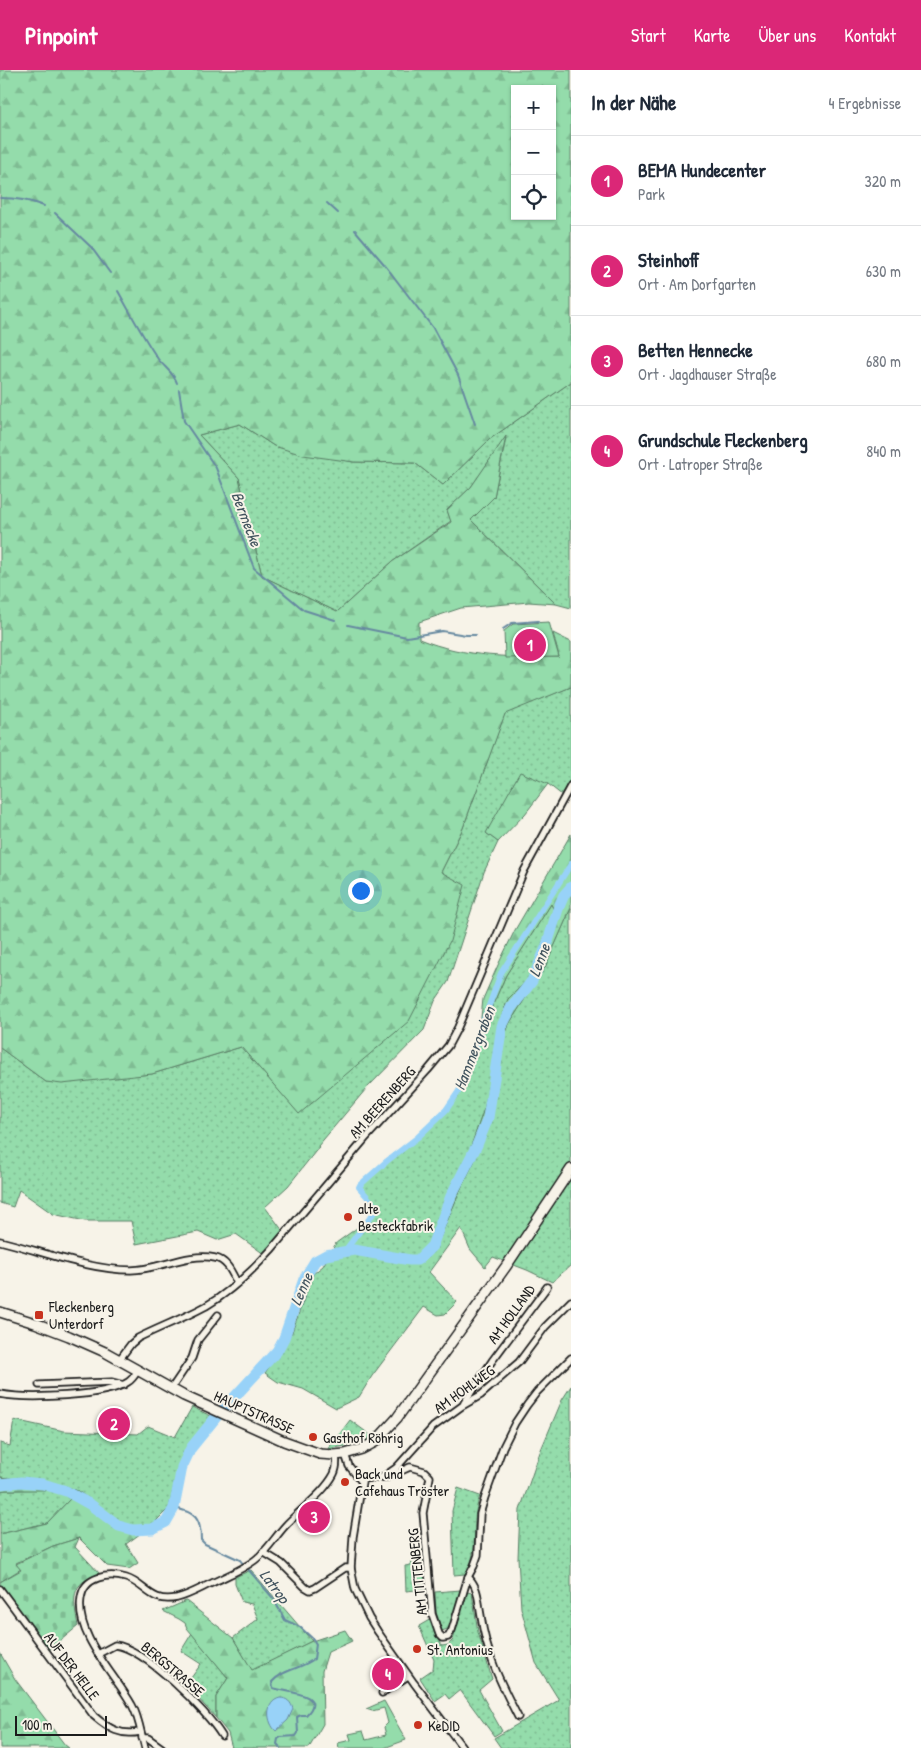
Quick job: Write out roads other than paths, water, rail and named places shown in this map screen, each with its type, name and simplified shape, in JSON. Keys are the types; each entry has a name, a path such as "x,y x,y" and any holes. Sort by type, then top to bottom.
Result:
{"main road":[{"name":"HAUPTSTRASSE","path":"0,1312 69,1336 208,1407 312,1452 341,1455 370,1446 384,1433 419,1389 507,1265 571,1169"}],"street":[{"name":"AM BEERENBERG","path":"119,1360 138,1338 206,1306 237,1283 271,1250 445,1050 458,1027 524,871 571,785"},
{"path":"0,1240 94,1266 124,1270 140,1269 196,1258 215,1258 226,1265 237,1283"},
{"name":"AM HOLLAND","path":"462,1406 492,1361 547,1287"},
{"name":"AM HOHLWEG","path":"383,1477 396,1468 433,1427 481,1395 519,1362 549,1322 571,1301"},
{"path":"171,1389 192,1358 198,1340 217,1318"},
{"name":"AM TITTENBERG","path":"383,1477 388,1477 410,1467 424,1471 430,1477 423,1513 432,1614 443,1638 450,1636 468,1576 478,1555 480,1514 503,1447 527,1405 537,1392 571,1358"},
{"path":"0,1394 15,1396 58,1395 106,1390 124,1385 133,1378 138,1370"},
{"path":"39,1385 112,1382 124,1385"},
{"path":"341,1455 360,1480 362,1486 351,1568 355,1589 369,1618 408,1676 463,1748"},
{"path":"145,1748 133,1706 98,1654 88,1634 81,1605 83,1590 91,1580 111,1576 127,1578 147,1592 169,1599 190,1593 239,1569 254,1561 264,1552 283,1528 329,1482 336,1470 341,1455"},
{"path":"360,1480 383,1477"},
{"path":"264,1552 281,1563 310,1590 345,1568 351,1568"},
{"path":"468,1576 476,1586 483,1630 492,1664 518,1717"},
{"name":"AUF DER HELLE","path":"0,1589 94,1716 106,1725 123,1733 141,1735"},
{"name":"BERGSTRASSE","path":"98,1654 115,1645 137,1653 202,1710 222,1736"},
{"path":"382,1693 408,1676"},
{"path":"141,1735 162,1748"}],"water":[{"path":"280,1698 288,1701 293,1709 288,1720 276,1731 269,1718 269,1708 275,1700"}],"waterway":[{"name":"Bermecke","path":"0,198 12,198 44,206"},
{"path":"327,203 338,213"},
{"name":"Bermecke","path":"55,213 91,247 110,273"},
{"path":"355,230 384,264 433,328 458,375 475,424"},
{"name":"Bermecke","path":"118,291 158,359 174,376 177,383"},
{"name":"Bermecke","path":"179,390 184,421 216,468 254,568 304,610 335,620"},
{"name":"Bermecke","path":"503,629 512,623 538,621"},
{"name":"Bermecke","path":"348,625 407,637 442,631 476,635"},
{"name":"Hammergraben","path":"341,1253 376,1210 376,1207 359,1187 360,1185 418,1137 446,1110 465,1081 483,1022 501,973 571,864"},
{"name":"Lenne","path":"0,1484 21,1482 43,1484 66,1491 91,1505 119,1526 133,1530 152,1529 166,1522 174,1508 182,1467 191,1448 217,1416 277,1351 284,1338 304,1279 315,1261 326,1255 354,1250 417,1260 432,1246 451,1196 477,1145 488,1118 502,1026 511,1008 532,981 546,948 558,909 564,895 571,887"},
{"name":"Latrop","path":"174,1508 192,1514 195,1517 200,1526 201,1540 205,1544 240,1560 244,1565"},
{"name":"Latrop","path":"247,1568 273,1598 285,1620 300,1627 316,1644 314,1659 281,1674 272,1682 273,1688 294,1692 309,1698 312,1702 312,1708 306,1715 297,1717 298,1733 296,1736 278,1739 277,1744 281,1748"}],"place":[{"name":"BEMA Hundecenter","path":"530,645"},
{"name":"alte Besteckfabrik","path":"348,1217"},
{"name":"Fleckenberg Unterdorf","path":"39,1315"},
{"name":"Steinhoff","path":"114,1424"},
{"name":"Gasthof Röhrig","path":"313,1437"},
{"name":"Back und Cafehaus Tröster","path":"345,1482"},
{"name":"Betten Hennecke","path":"314,1517"},
{"name":"St. Antonius","path":"417,1649"},
{"name":"Grundschule Fleckenberg","path":"388,1674"},
{"name":"KeDID","path":"418,1725"}]}
